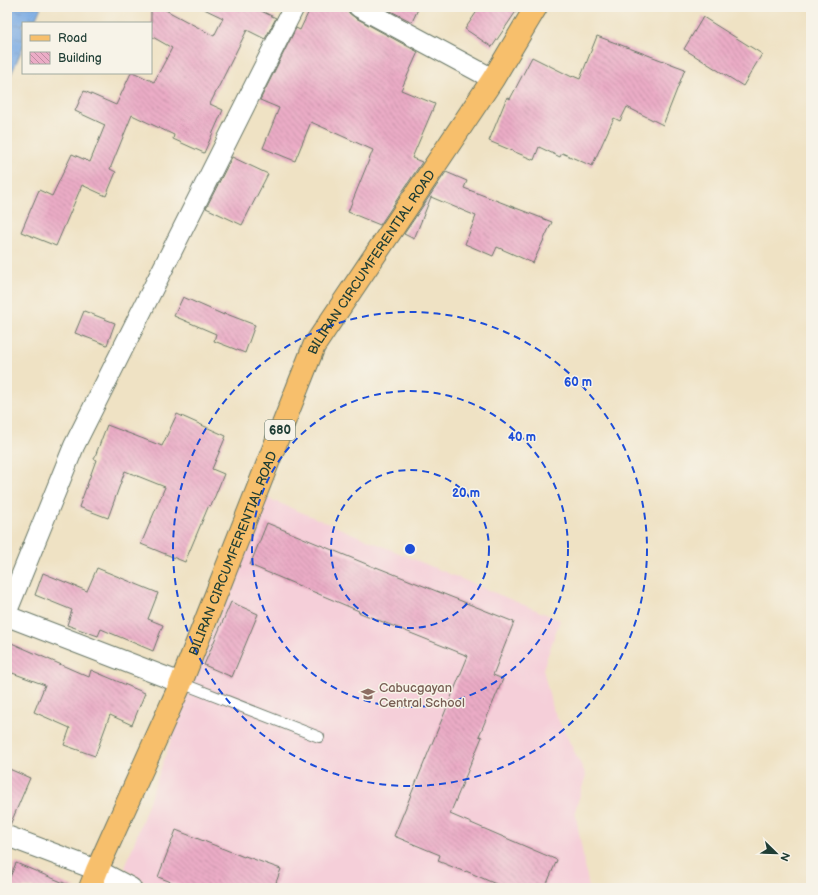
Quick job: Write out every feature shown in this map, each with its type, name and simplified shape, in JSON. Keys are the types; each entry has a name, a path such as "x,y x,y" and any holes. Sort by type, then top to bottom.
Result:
{"main road":[{"name":"BILIRAN CIRCUMFERENTIAL ROAD","path":"94,879 181,682 314,346 493,79 536,7"}],"street":[{"path":"7,611 74,446 294,7"},
{"path":"359,7 493,79"},
{"path":"7,616 181,682"},
{"path":"7,836 94,879 131,888"}],"lane":[{"path":"181,682 319,737"}],"shaded area":[{"name":"Cabucgayan Central School","path":"267,498 560,620 543,669 552,707 586,775 575,811 589,888 152,888 125,868 192,682"}],"water":[{"path":"7,7 41,7 34,22 22,22 22,49 7,84"}],"building":[{"path":"151,7 160,7 214,36 223,18 200,7 258,7 257,9 276,18 265,39 247,30 210,104 223,110 204,153 173,139 174,135 132,115 110,169 116,172 106,196 82,185 56,246 21,232 39,190 52,196 72,154 90,162 105,125 75,111 84,91 116,105 131,74 137,74 154,82 172,48 152,37"},
{"path":"311,7 348,7 349,13 354,17 418,52 401,90 435,104 412,158 422,162 380,225 348,212 373,150 311,122 295,161 263,148 279,108 260,100 296,28 300,30"},
{"path":"383,7 419,7 412,22"},
{"path":"480,7 519,7 492,47 465,29"},
{"path":"703,17 762,54 743,86 684,49"},
{"path":"597,36 685,69 663,125 627,107 620,121 614,118 592,166 562,153 560,157 539,147 534,160 489,141 507,97 510,99 532,57 572,77 573,76 580,79"},
{"path":"232,157 268,174 242,225 206,208"},
{"path":"446,172 467,181 464,188 552,222 533,263 497,247 493,256 465,244 476,216 431,197 414,239 404,234"},
{"path":"183,297 224,315 224,313 255,325 245,353 214,341 216,334 174,316"},
{"path":"84,311 115,323 107,345 75,333"},
{"path":"177,414 226,436 212,469 224,474 185,562 141,544 165,487 125,471 108,518 79,507 96,460 94,459 107,425 162,446"},
{"path":"267,523 376,568 514,622 493,675 503,679 479,736 482,737 450,814 557,860 545,888 505,888 438,861 440,855 394,836 468,656 358,612 359,611 250,565"},
{"path":"97,568 158,593 148,619 163,625 153,651 101,629 98,636 67,625 72,610 35,595 43,573 87,591"},
{"path":"231,602 258,614 232,677 204,665"},
{"path":"7,641 89,677 91,670 145,693 132,725 110,715 95,756 64,745 70,728 34,712 45,685 7,671"},
{"path":"7,768 30,778 10,825 7,825"},
{"path":"176,830 244,857 245,856 281,869 274,888 187,888 158,877"},
{"path":"16,863 76,888 7,888 7,884"}],"place":[{"name":"Cabucgayan Central School","path":"368,694"}]}
